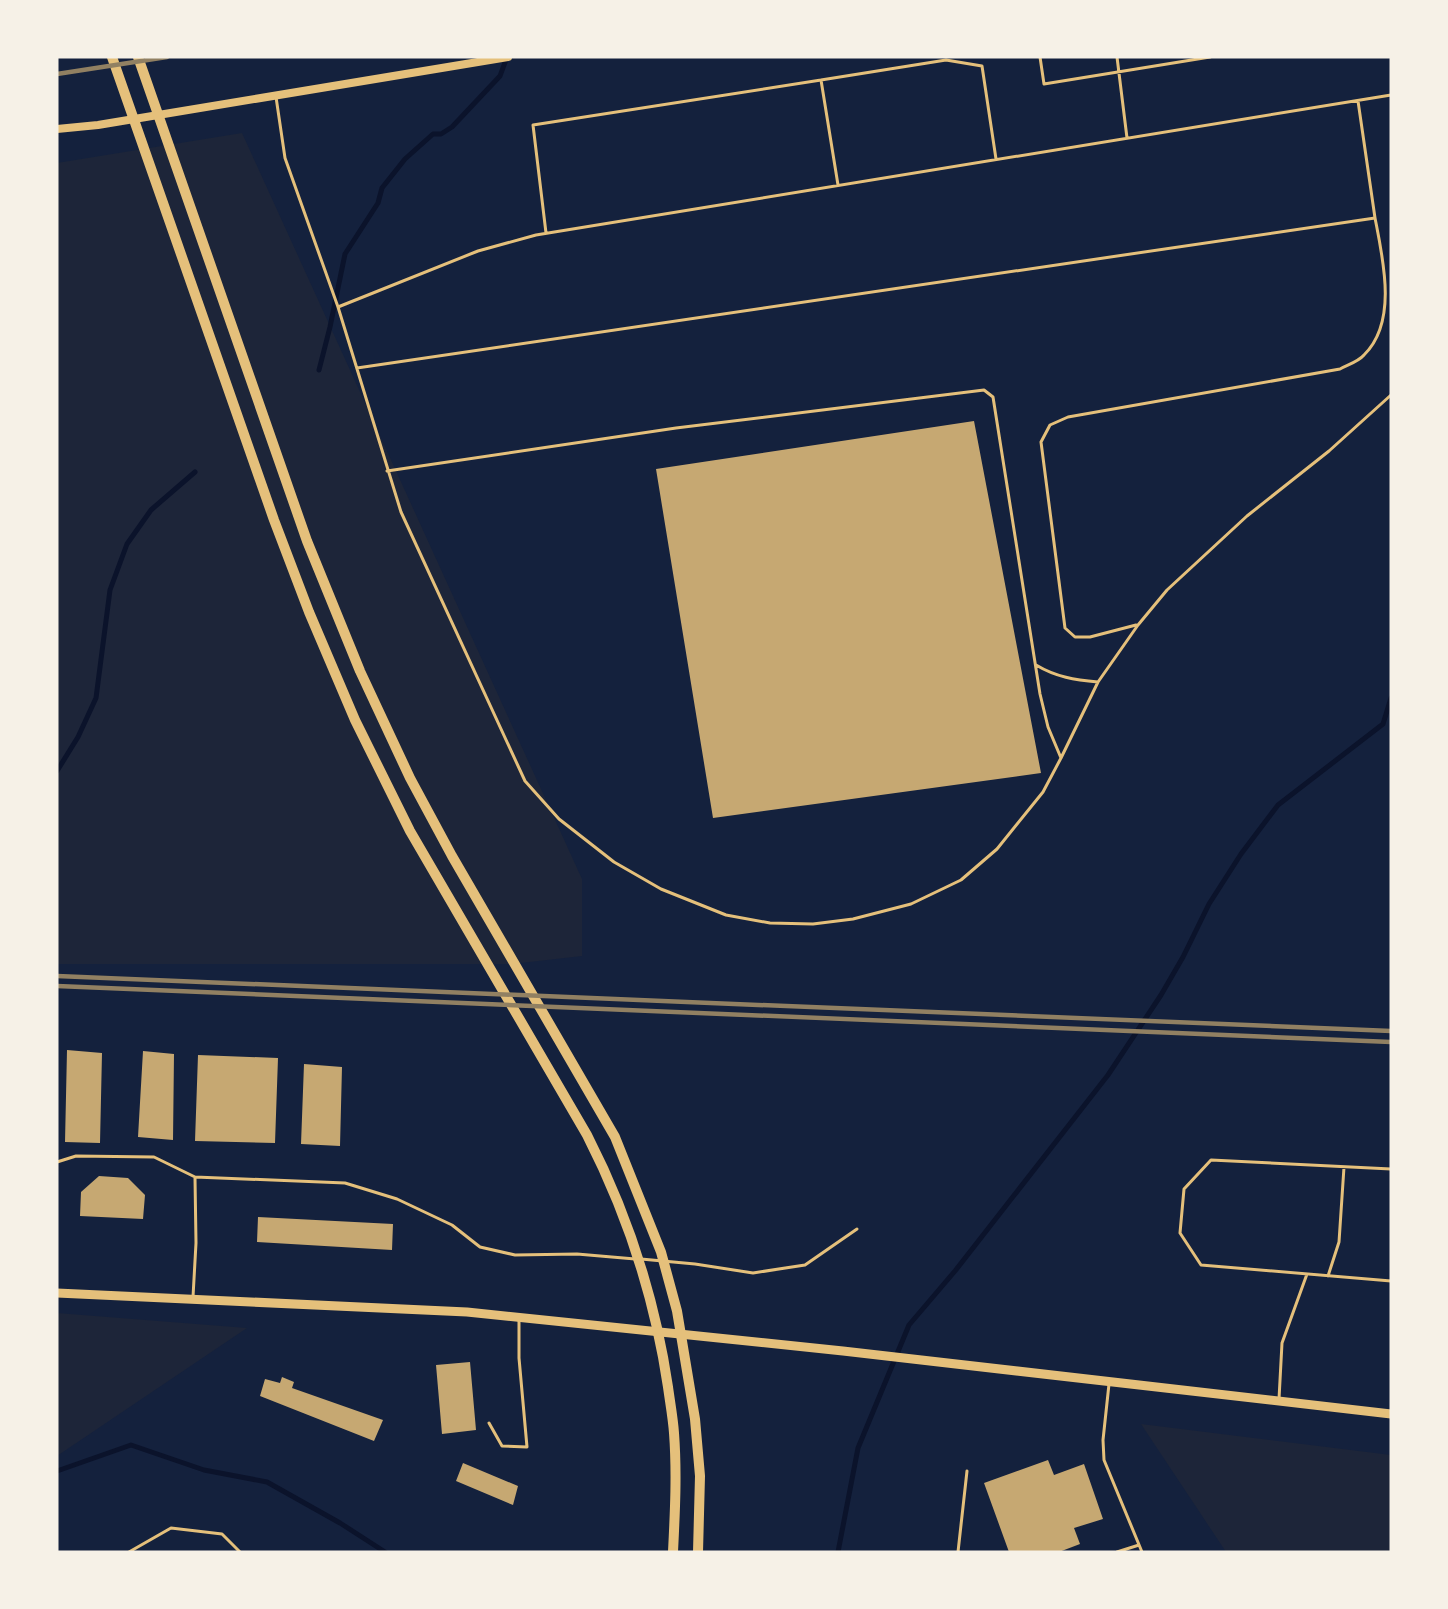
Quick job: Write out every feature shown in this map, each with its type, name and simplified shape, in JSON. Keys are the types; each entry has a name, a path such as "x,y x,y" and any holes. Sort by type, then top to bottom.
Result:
{"main road":[{"path":"112,57 274,520 309,612 355,720 423,855 587,1135 619,1203 636,1247 663,1352 674,1430 675,1501 672,1552"},
{"path":"138,57 307,542 332,605 390,737 452,856 615,1137 661,1252 677,1311 695,1419 700,1503 698,1552"},
{"path":"57,1293 467,1312 843,1351 1391,1414"}],"street":[{"path":"57,129 98,125 508,57"}],"lane":[{"path":"1040,57 1044,84 1210,57"},
{"path":"1117,57 1127,138"},
{"path":"546,233 533,125 946,60 982,66 996,159"},
{"path":"821,80 838,185"},
{"path":"276,95 285,158 338,307 401,512 525,781 559,819 615,862 661,889 726,915 770,923 813,924 843,920 911,904 961,880 997,849 1042,792 1098,681 1138,625 1167,590 1247,516 1329,451 1391,395"},
{"path":"338,307 477,251 546,233 1391,95"},
{"path":"1138,625 1090,636 1075,637 1065,628 1041,442 1050,425 1068,417 1340,369 1362,358 1375,342 1382,322 1385,269 1358,101"},
{"path":"357,368 1375,218"},
{"path":"387,471 676,428 984,390 993,397 1036,665 1048,727 1061,758"},
{"path":"1036,665 1051,674 1072,680 1098,681"},
{"path":"57,1162 76,1156 154,1157 195,1177 345,1183 397,1198 452,1225 480,1247 515,1255 577,1254 695,1264 753,1273 805,1265 857,1229"},
{"path":"1391,1169 1211,1160 1184,1189 1180,1233 1201,1265 1391,1281"},
{"path":"1328,1276 1339,1242 1344,1167"},
{"path":"193,1299 196,1243 195,1177"},
{"path":"1279,1401 1282,1343 1307,1274"},
{"path":"489,1423 502,1446 527,1447 519,1358 519,1317"},
{"path":"1109,1382 1103,1440 1104,1460 1142,1552"},
{"path":"958,1552 967,1471"},
{"path":"129,1552 171,1528 222,1534 240,1552"},
{"path":"1117,1552 1139,1545"}],"shaded area":[{"path":"242,133 582,879 582,956 512,964 57,964 57,163"},
{"path":"57,1313 247,1328 57,1456"},
{"path":"1141,1424 1391,1455 1391,1552 1226,1552"}],"building":[{"path":"974,421 1041,773 713,818 656,469"},
{"path":"67,1050 102,1053 100,1143 65,1142"},
{"path":"143,1051 174,1054 173,1140 138,1137"},
{"path":"198,1055 278,1058 275,1143 195,1141"},
{"path":"304,1064 342,1067 340,1146 301,1144"},
{"path":"99,1176 128,1178 145,1195 143,1219 80,1216 81,1192"},
{"path":"258,1217 393,1224 392,1250 257,1242"},
{"path":"470,1362 476,1430 442,1434 436,1365"},
{"path":"282,1377 294,1382 292,1388 383,1420 374,1441 260,1396 265,1379 280,1383"},
{"path":"1048,1460 1054,1475 1084,1464 1103,1519 1074,1528 1080,1544 1059,1552 1009,1552 984,1483"},
{"path":"463,1463 518,1486 513,1505 456,1481"}],"waterway":[{"path":"319,370 345,254 378,203 382,188 405,159 433,134 441,134 452,127 500,76 507,57"},
{"path":"57,771 78,737 96,698 110,590 127,544 151,510 195,472"},
{"path":"838,1552 858,1448 909,1325 955,1271 1108,1075 1161,995 1209,904 1241,854 1278,805 1383,724 1391,698"},
{"path":"57,1471 131,1445 204,1470 267,1482 340,1523 385,1552"}],"railway":[{"path":"57,74 167,57"},
{"path":"57,976 1391,1031"},
{"path":"57,986 1391,1042"}]}
